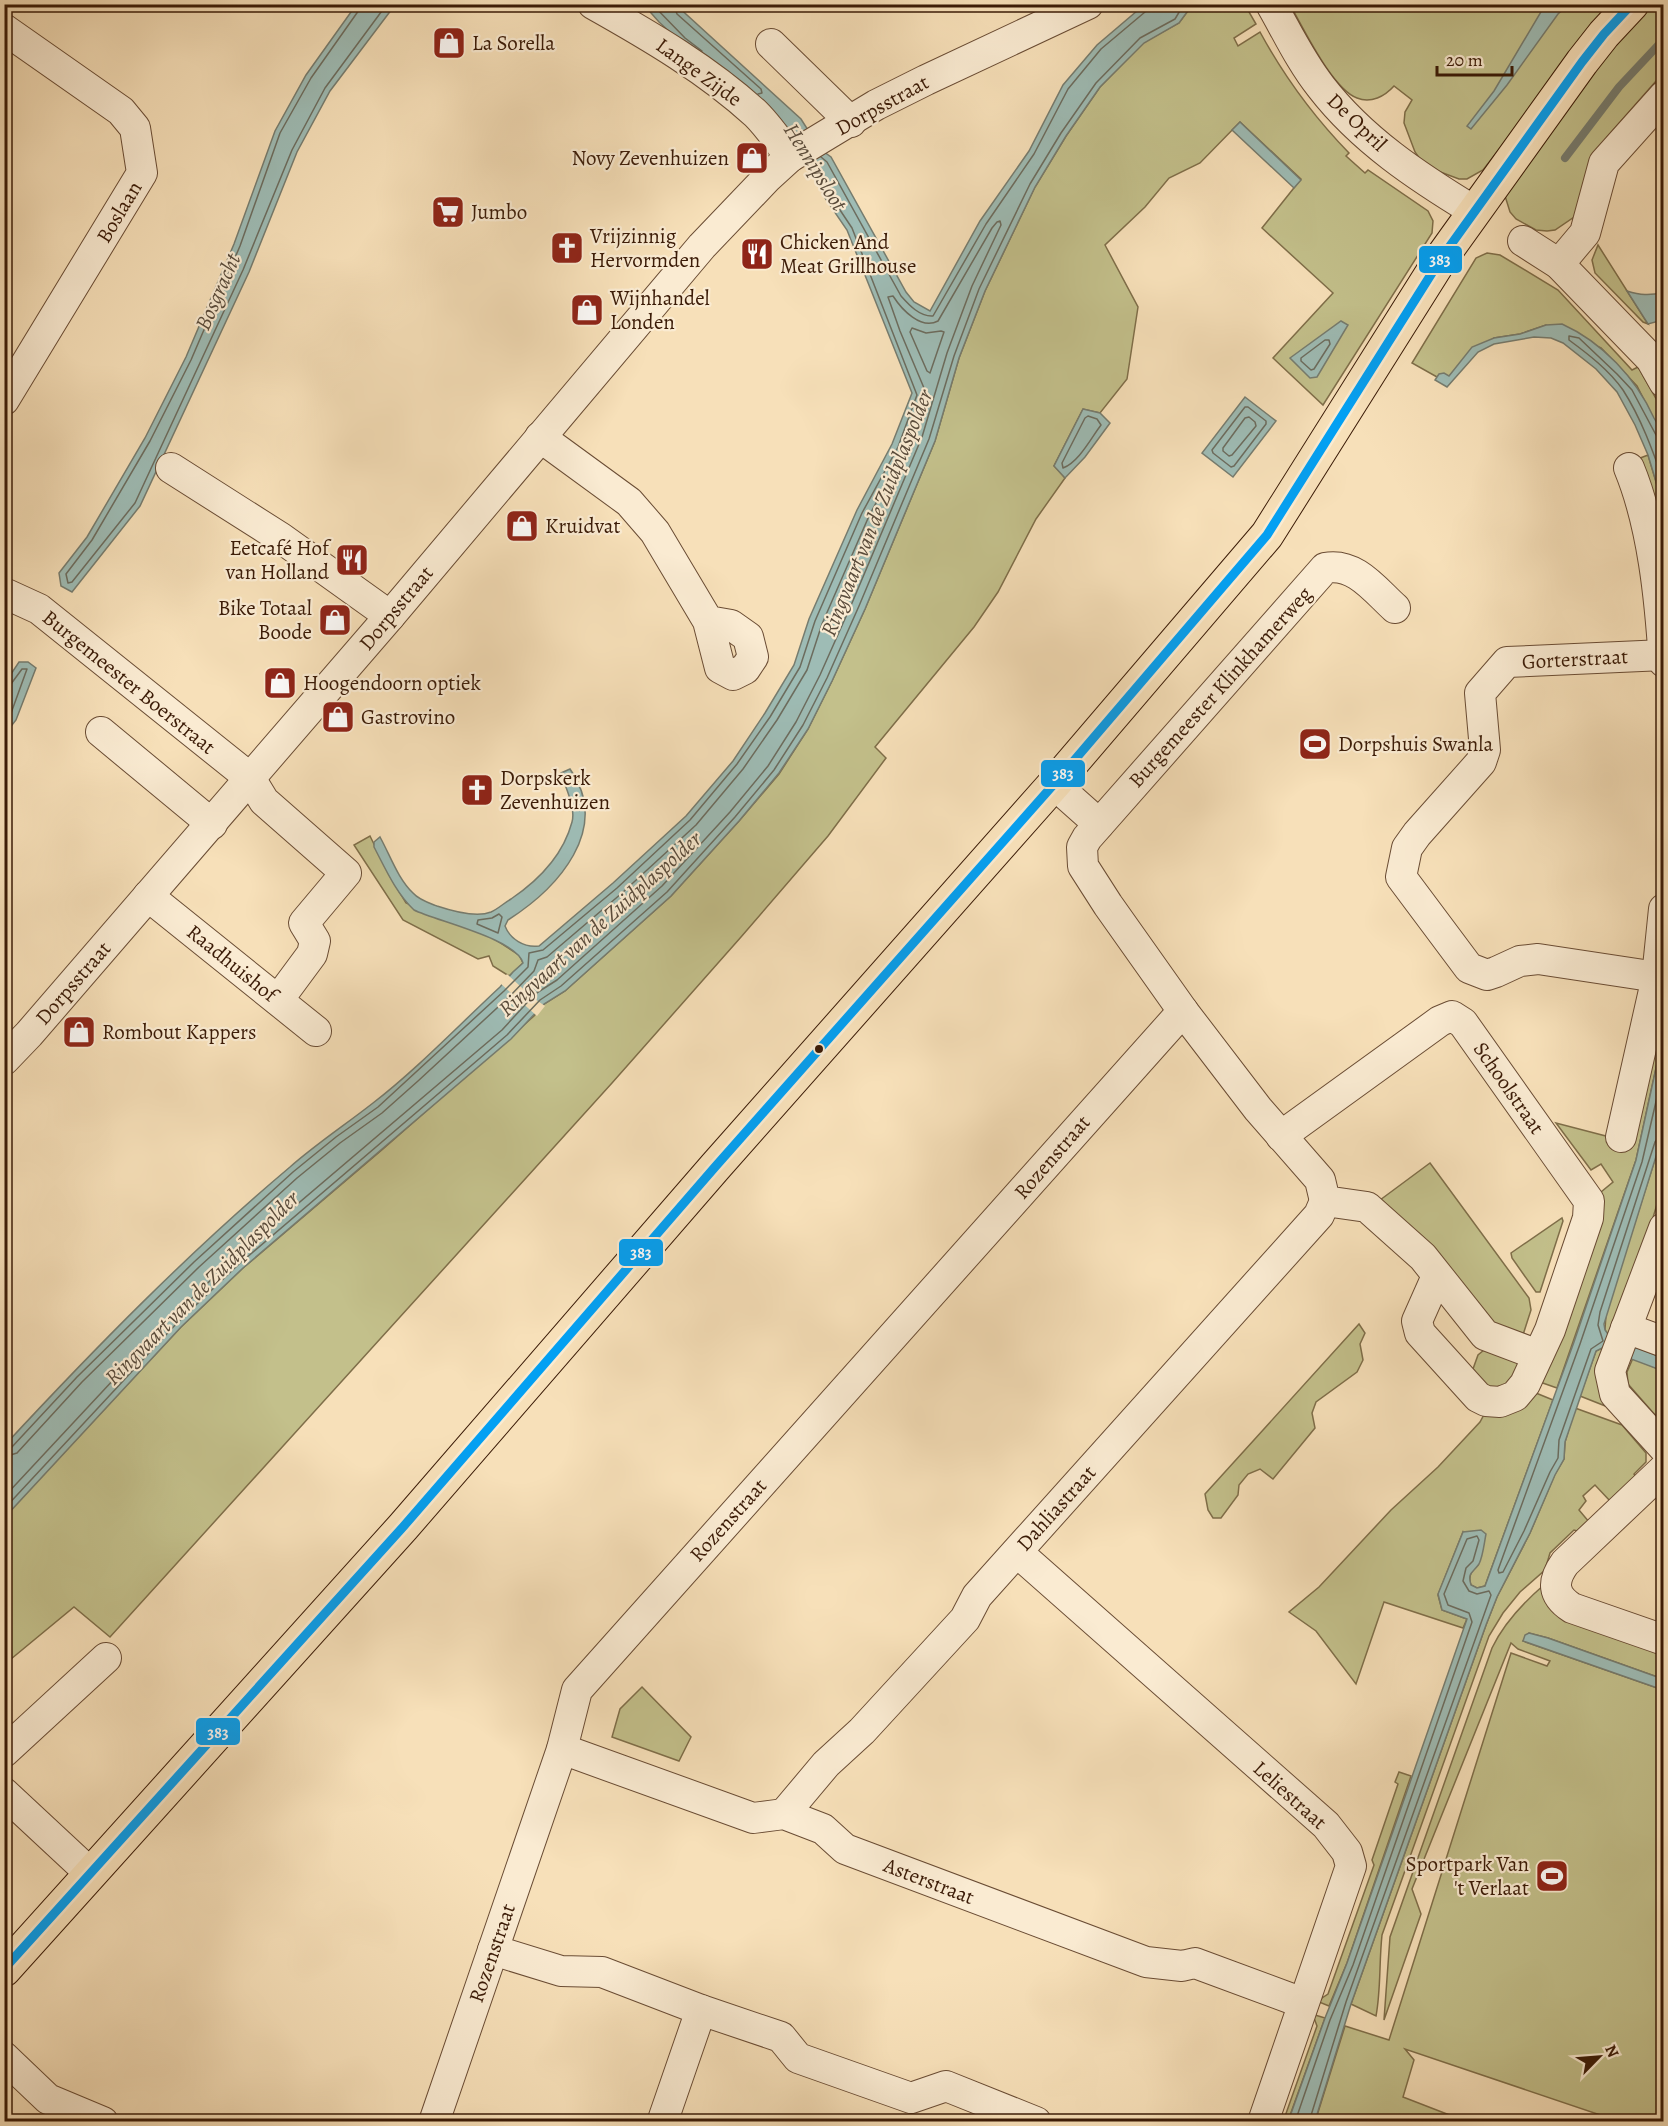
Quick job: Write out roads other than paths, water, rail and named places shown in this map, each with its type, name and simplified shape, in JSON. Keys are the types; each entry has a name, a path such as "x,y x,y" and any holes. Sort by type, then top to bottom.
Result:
{"main road":[{"path":"4,1970 403,1527 715,1167 1054,784 1267,535 1442,257 1582,62 1632,4"}],"street":[{"name":"Lange Zijde","path":"593,4 645,33 723,87 757,115 790,157"},
{"name":"Dorpsstraat","path":"4,1060 212,824 702,246 745,199 790,157 876,105 1088,4"},
{"name":"De Opril","path":"1271,4 1306,66 1343,112 1368,137 1427,182 1474,211"},
{"name":"Boslaan","path":"4,29 121,111 135,128 142,174 4,400"},
{"path":"771,44 851,122"},
{"path":"1559,264 1585,233 1604,163 1664,96"},
{"path":"1523,241 1559,264 1659,364"},
{"path":"540,437 629,502 655,532 708,621"},
{"path":"171,468 281,538 390,616"},
{"path":"1629,468 1639,490 1645,517 1653,564 1664,662"},
{"name":"Burgemeester Klinkhamerweg","path":"1099,824 1325,568 1337,566 1353,570 1395,608"},
{"name":"Burgemeester Boerstraat","path":"4,593 39,609 250,778"},
{"name":"Gorterstraat","path":"1657,977 1538,959 1520,961 1487,975 1470,968 1401,877 1407,848 1481,762 1485,750 1480,693 1508,663 1663,655"},
{"path":"101,732 212,824"},
{"path":"250,778 264,801 346,873 304,923 315,941 312,954 278,1000"},
{"path":"1054,784 1099,824 1087,838 1083,847 1083,866 1183,1011 1281,1136 1320,1180 1325,1201 1367,1207 1423,1257 1485,1335 1538,1355"},
{"name":"Raadhuishof","path":"148,896 316,1031"},
{"path":"1621,1137 1657,977 1664,909"},
{"name":"Rozenstraat","path":"434,2121 562,1749 577,1690 1183,1011"},
{"name":"Schoolstraat","path":"1281,1136 1440,1021 1452,1016 1463,1023 1589,1202 1588,1218 1550,1330 1522,1390 1515,1396 1500,1402 1486,1401 1478,1397 1420,1333 1417,1321 1437,1276"},
{"name":"Dahliastraat","path":"784,1814 826,1764 862,1731 965,1619 977,1596 1319,1215 1325,1201"},
{"path":"1664,1228 1610,1371 1615,1394 1664,1448"},
{"path":"1626,1328 1664,1342"},
{"path":"1664,1469 1565,1563 1556,1575 1558,1594 1572,1608 1664,1640"},
{"name":"Leliestraat","path":"1017,1552 1326,1825 1347,1852 1351,1866 1263,2121"},
{"path":"4,1752 106,1658"},
{"name":"Asterstraat","path":"562,1749 753,1818 784,1814 823,1829 845,1849 1146,1962 1182,1966 1195,1963 1303,2003"},
{"path":"4,1793 91,1874"},
{"path":"493,1950 561,1971 602,1972 701,2010 781,2037 798,2058 911,2098 946,2086 1034,2121"},
{"path":"663,2120 701,2010"},
{"path":"4,2057 48,2099 103,2121"}],"water":[{"name":"Bosgracht","path":"356,5 395,5 330,91 297,152 249,272 140,506 72,592 61,586 59,573 87,537 145,438 186,357 234,244 275,131 306,75"},
{"path":"644,5 676,5 801,119 820,149 831,157 906,292 914,302 930,311 980,221 1029,151 1063,85 1097,45 1144,5 1189,5 1190,8 1179,23 1144,43 1100,87 1066,136 1035,187 985,291 959,358 935,441 865,609 808,729 779,773 671,896 565,991 544,1004 511,1039 243,1268 181,1327 5,1517 4,1446 142,1302 215,1233 320,1142 405,1076 523,963 507,946 414,910 391,880 374,847 374,842 380,837 403,881 421,899 464,913 491,912 531,884 549,866 563,846 573,816 561,773 570,769 581,791 585,813 582,835 574,855 545,891 508,920 505,926 518,942 528,946 539,946 613,883 686,816 733,761 794,665 809,619 857,510 892,444 912,393 847,230 825,198 807,158 659,22"},
{"path":"1545,5 1568,5 1558,14 1507,85 1471,129 1467,126 1494,91"},
{"path":"1240,122 1301,180 1294,188 1232,130"},
{"path":"1627,291 1645,294 1663,292 1663,320 1648,324"},
{"path":"1341,321 1348,325 1317,377 1310,378 1290,358"},
{"path":"1562,324 1604,351 1628,375 1647,403 1664,439 1663,505 1648,455 1617,392 1596,369 1563,343 1551,338 1534,337 1494,344 1478,352 1447,387 1435,380 1439,374 1444,373 1449,376 1472,347 1494,338 1520,334 1546,325"},
{"path":"1245,397 1276,421 1233,477 1202,453"},
{"path":"1083,409 1100,413 1110,423 1085,457 1065,478 1054,466"},
{"path":"19,662 28,662 36,668 16,720 5,734 5,683"},
{"path":"1663,1036 1663,1134 1604,1324 1610,1337 1663,1358 1663,1371 1602,1348 1596,1351 1565,1442 1564,1459 1497,1597 1486,1625 1351,2004 1315,2121 1288,2122 1347,1963 1467,1619 1442,1610 1438,1594 1463,1532 1481,1530 1486,1534 1479,1564 1471,1573 1470,1578 1471,1585 1477,1588 1485,1586 1574,1342 1636,1160"},
{"path":"1529,1633 1663,1679 1663,1690 1523,1641 1525,1635"}],"waterway":[{"path":"1565,158 1619,87 1664,39"}],"place":[{"name":"La Sorella","path":"449,43"},
{"name":"Novy Zevenhuizen","path":"752,158"},
{"name":"Jumbo","path":"448,212"},
{"name":"Vrijzinnig Hervormden","path":"567,248"},
{"name":"Chicken And Meat Grillhouse","path":"757,254"},
{"name":"Wijnhandel Londen","path":"587,310"},
{"name":"Kruidvat","path":"522,526"},
{"name":"Eetcafé Hof van Holland","path":"352,560"},
{"name":"Bike Totaal Boode","path":"335,620"},
{"name":"Hoogendoorn optiek","path":"280,683"},
{"name":"Gastrovino","path":"338,717"},
{"name":"Dorpshuis Swanla","path":"1315,744"},
{"name":"Dorpskerk Zevenhuizen","path":"477,790"},
{"name":"Rombout Kappers","path":"79,1032"},
{"name":"Sportpark Van 't Verlaat","path":"1552,1876"}],"water label":[{"name":"Hennipsloot","path":"815,167"},
{"name":"Ringvaart van de Zuidplaspolder","path":"877,513"},
{"name":"Ringvaart van de Zuidplaspolder","path":"600,924"},
{"name":"Ringvaart van de Zuidplaspolder","path":"202,1288"}]}
